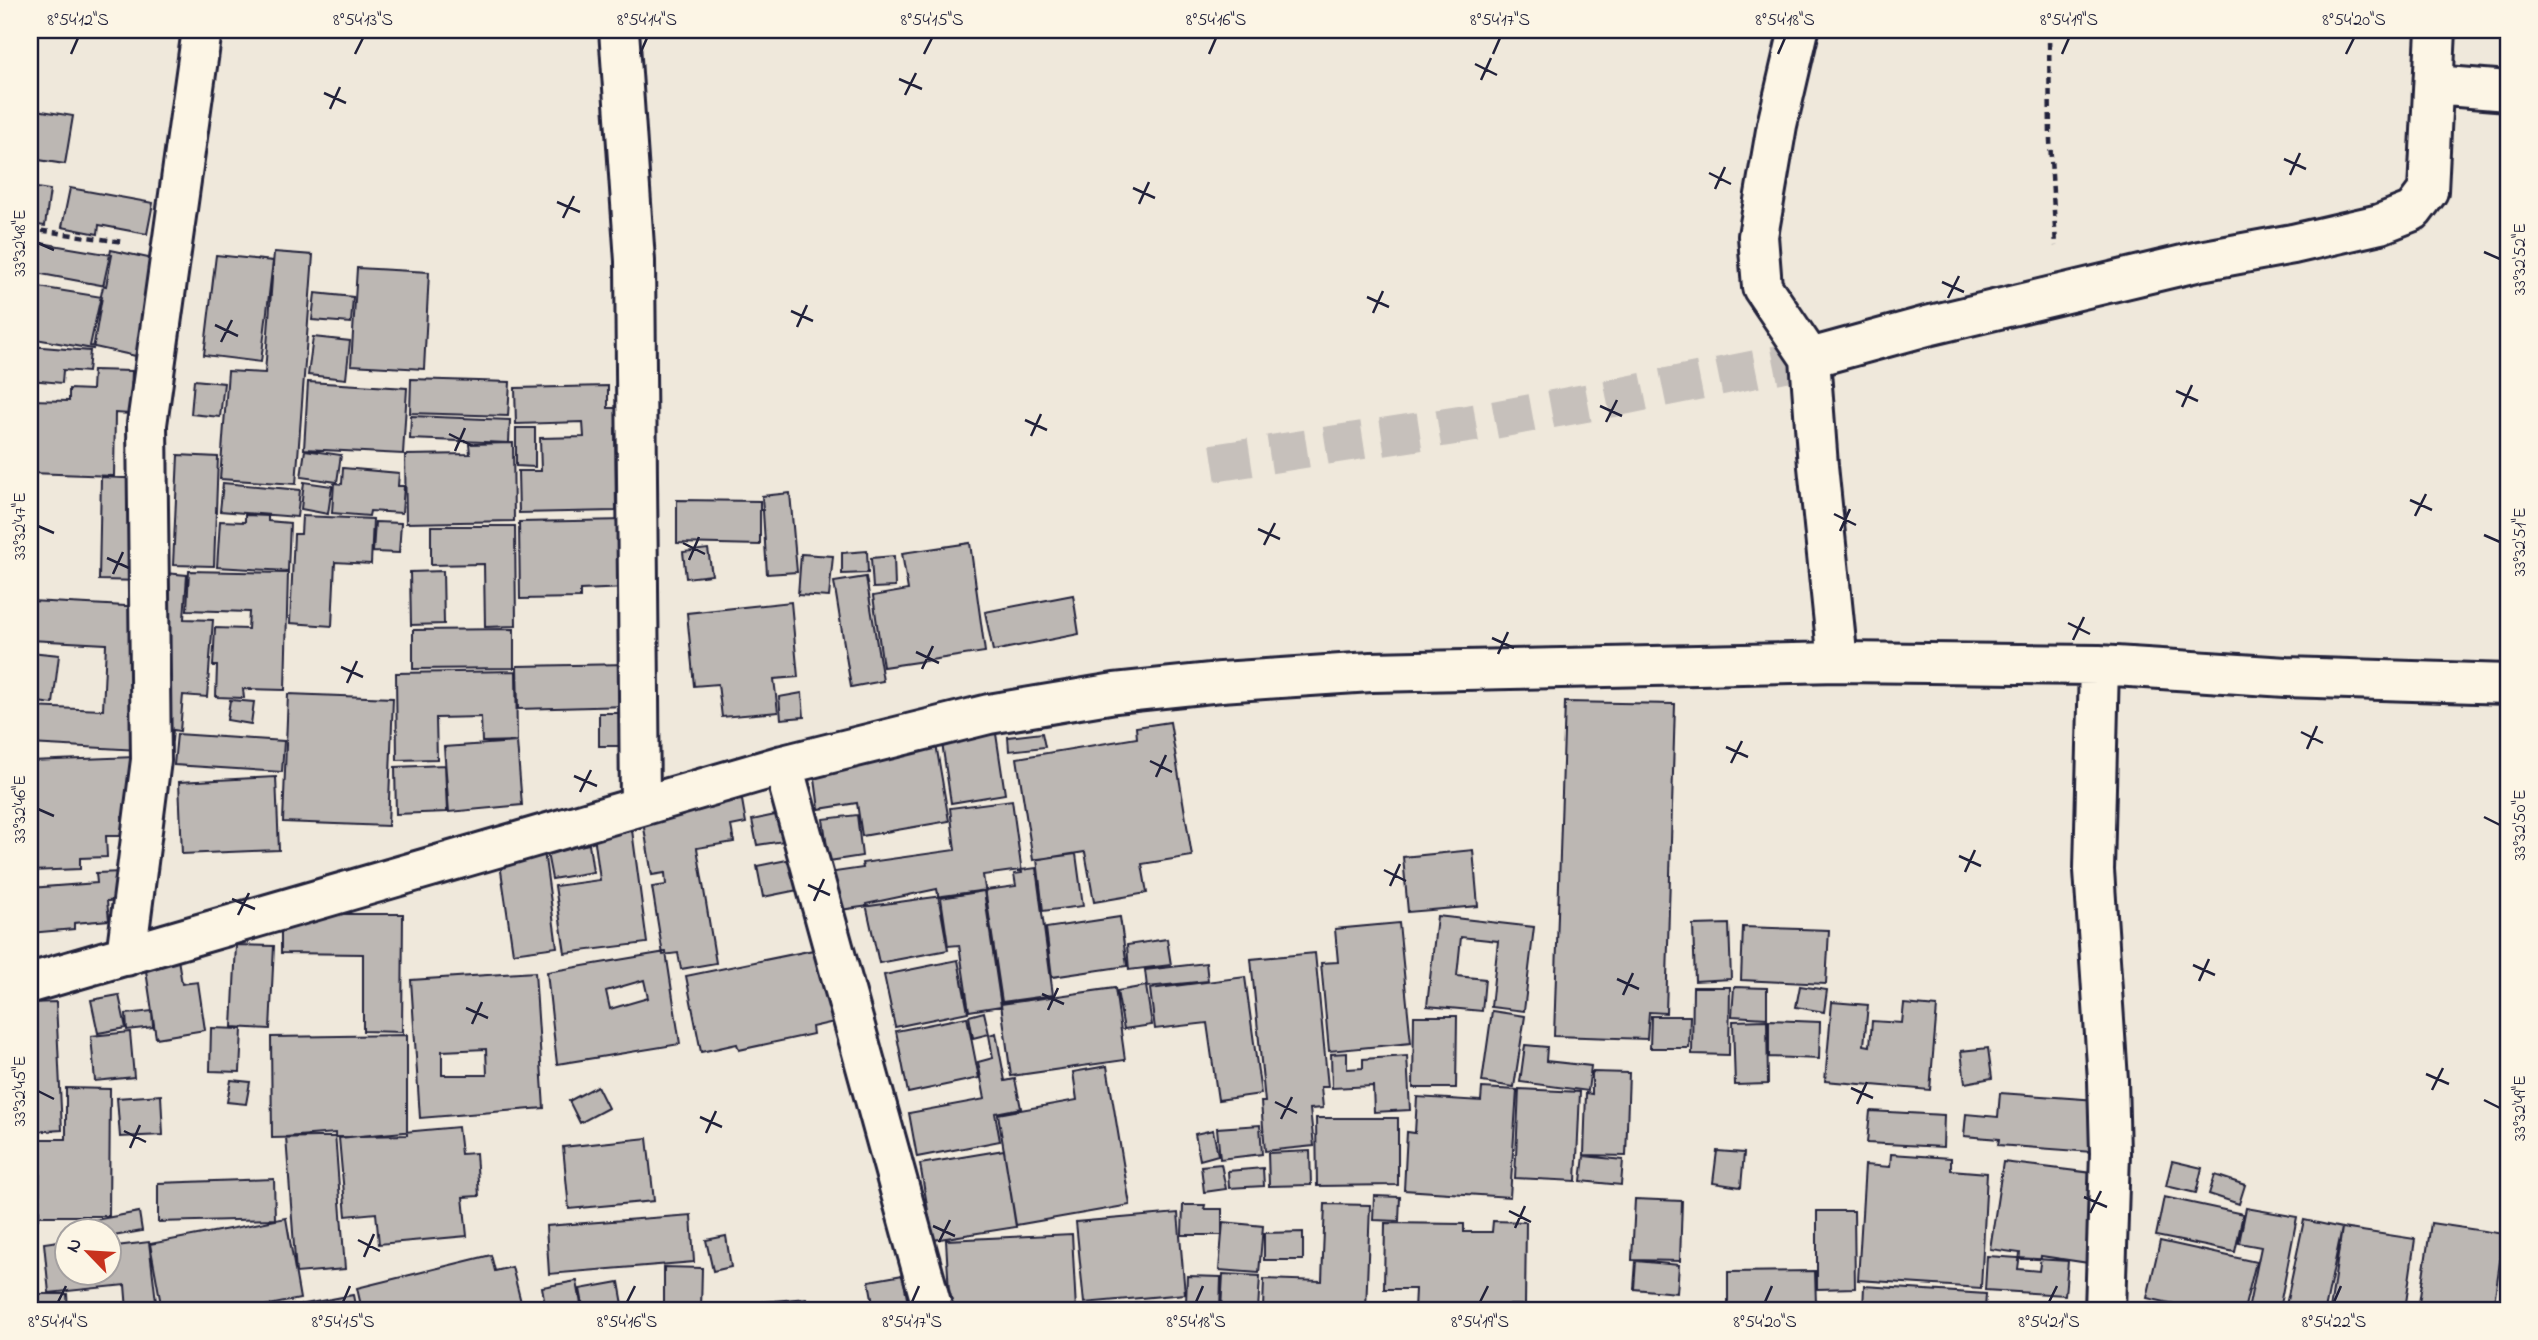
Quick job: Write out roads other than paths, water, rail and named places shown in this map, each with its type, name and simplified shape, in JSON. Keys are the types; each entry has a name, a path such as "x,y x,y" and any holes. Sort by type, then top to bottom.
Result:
{"street":[{"path":"127,956 151,760 147,425 202,30"},
{"path":"619,30 635,261 640,804"},
{"path":"1799,30 1777,125 1758,236 1762,287 1810,358 1838,662"},
{"path":"1810,358 1927,326 2200,261 2381,224 2413,211 2428,191 2437,30"},
{"path":"2434,85 2508,91"},
{"path":"30,983 523,841 640,804 783,765 888,737 1016,709 1115,693 1221,682 1371,672 1838,662 2099,665 2286,677 2508,684"},
{"path":"2099,665 2094,870 2108,1080 2110,1153 2105,1310"},
{"path":"783,765 933,1310"}],"tunnel":[{"path":"1213,463 1493,420 1810,358"}]}
